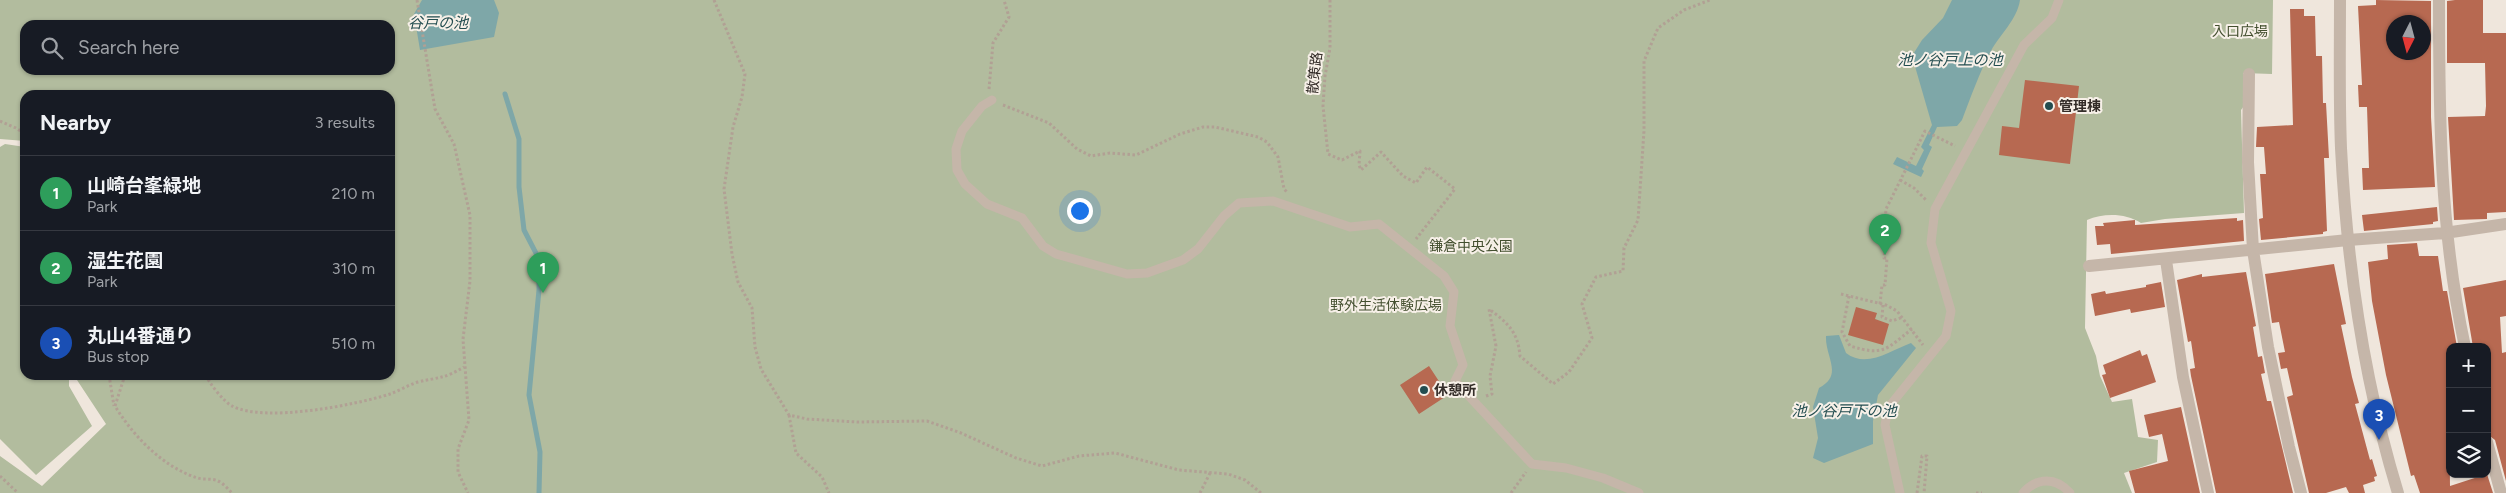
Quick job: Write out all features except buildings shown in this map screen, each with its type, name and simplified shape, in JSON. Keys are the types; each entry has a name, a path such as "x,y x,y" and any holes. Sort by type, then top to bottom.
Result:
{"street":[{"path":"2340,0 2341,148 2356,312 2387,455 2398,493"},
{"path":"2439,0 2439,112 2445,233 2464,343"},
{"path":"2249,74 2248,162 2254,250 2268,347 2289,447 2302,493"},
{"path":"2089,266 2166,260 2348,240 2445,233 2506,224"},
{"path":"2166,260 2183,377 2208,493"},
{"path":"2491,457 2501,493"}],"lane":[{"path":"1900,493 1885,425 1887,414 1892,403 1946,336 1951,311 1931,243 1936,209 2024,45 2052,18 2059,0"},
{"path":"992,100 982,106 962,131 956,149 957,170 965,184 987,204 1022,218 1043,246 1056,254 1127,274 1147,273 1183,260 1198,249 1224,216 1239,203 1273,201 1350,227 1379,224 1444,276 1454,292 1450,326 1463,365 1456,381 1532,464 1566,468 1603,478 1639,493"},
{"path":"2023,493 2031,484 2041,480 2053,481 2063,486 2070,493"}],"path":[{"path":"417,0 431,72 435,109 454,144 470,215 470,261 464,339 464,367 469,420 458,449 458,472 468,493"},
{"path":"714,0 745,74 742,97 733,127 724,189 732,254 738,282 752,308 755,347 761,369 789,415 796,453 822,477 830,493"},
{"path":"1004,0 1009,17 993,43 988,83 992,100 1049,123 1077,149 1091,156 1110,153 1136,155 1180,134 1203,127 1215,127 1258,137 1273,148 1278,157 1284,189 1289,193"},
{"name":"散策路","path":"1330,0 1330,48 1325,76 1323,106 1328,154 1339,161 1360,151 1359,165 1361,170 1381,152 1403,176 1416,182 1427,167 1455,189 1410,247"},
{"path":"1473,400 1492,394 1490,376 1496,346 1490,308 1511,328 1518,340 1520,356 1553,384 1569,372 1592,338 1582,304 1596,277 1623,271 1624,248 1638,220 1644,131 1644,61 1658,28 1684,10 1710,0"},
{"path":"0,122 20,131"},
{"path":"1903,317 1892,321 1882,317 1882,285 1885,285 1887,258 1884,258 1888,221 1885,221 1886,210 1925,131 1967,153"},
{"path":"1900,180 1914,188 1936,209"},
{"path":"1842,294 1881,304 1897,311 1931,355"},
{"path":"1849,296 1842,332 1850,346 1870,352 1879,352 1912,329"},
{"path":"208,380 232,406 264,414 349,405 390,394 417,382 445,378 464,367"},
{"path":"109,380 115,406 125,422 137,435 174,466 199,478 218,481 232,493"},
{"path":"115,406 123,380"},
{"path":"789,415 808,419 857,422 927,421 961,433 998,451 1042,466 1078,456 1115,454 1179,470 1211,471 1245,480 1262,493"},
{"path":"1917,493 1922,456 1927,456 1924,493"},
{"path":"1511,493 1532,464"},
{"path":"1200,493 1211,471"},
{"path":"0,476 18,493"},
{"path":"1976,493 1982,493"}],"green space":[{"name":"鎌倉中央公園","path":"0,0 2273,0 2272,74 2243,73 2244,106 2241,110 2244,213 2165,219 2141,223 2128,217 2114,215 2100,216 2087,220 2085,328 2096,356 2100,376 2112,402 2132,399 2138,437 2158,440 2157,462 2124,473 2132,493 0,493 0,456 42,486 106,424 77,380 395,380 395,90 20,90 20,141 0,139"},
{"path":"5,144 20,146 20,380 69,380 69,386 92,426 36,475 0,439 0,147"}],"water":[{"name":"谷戸の池","path":"422,0 494,0 499,13 494,37 420,50 414,14"},
{"name":"池ノ谷戸上の池","path":"1952,0 2020,0 2012,20 1987,59 1962,120 1957,126 1937,127 1929,145 1932,147 1922,169 1924,171 1921,177 1893,164 1897,157 1916,166 1924,150 1921,147 1932,125 1912,56 1922,40 1943,18"},
{"name":"池ノ谷戸下の池","path":"1839,335 1846,353 1862,359 1879,357 1911,343 1916,348 1878,395 1873,421 1873,444 1824,463 1813,458 1818,438 1813,407 1819,388 1826,383 1832,371 1826,336"}],"waterway":[{"path":"505,94 519,139 519,187 524,230 539,259 539,290 529,395 540,452 539,493"}],"place":[{"name":"管理棟","path":"2049,106"},
{"name":"湿生花園","path":"1885,255"},
{"name":"山崎台峯緑地","path":"543,293"},
{"name":"休憩所","path":"1424,390"},
{"name":"丸山4番通り","path":"2379,440"}],"park label":[{"name":"入口広場","path":"2240,31"},
{"name":"野外生活体験広場","path":"1386,305"}]}
